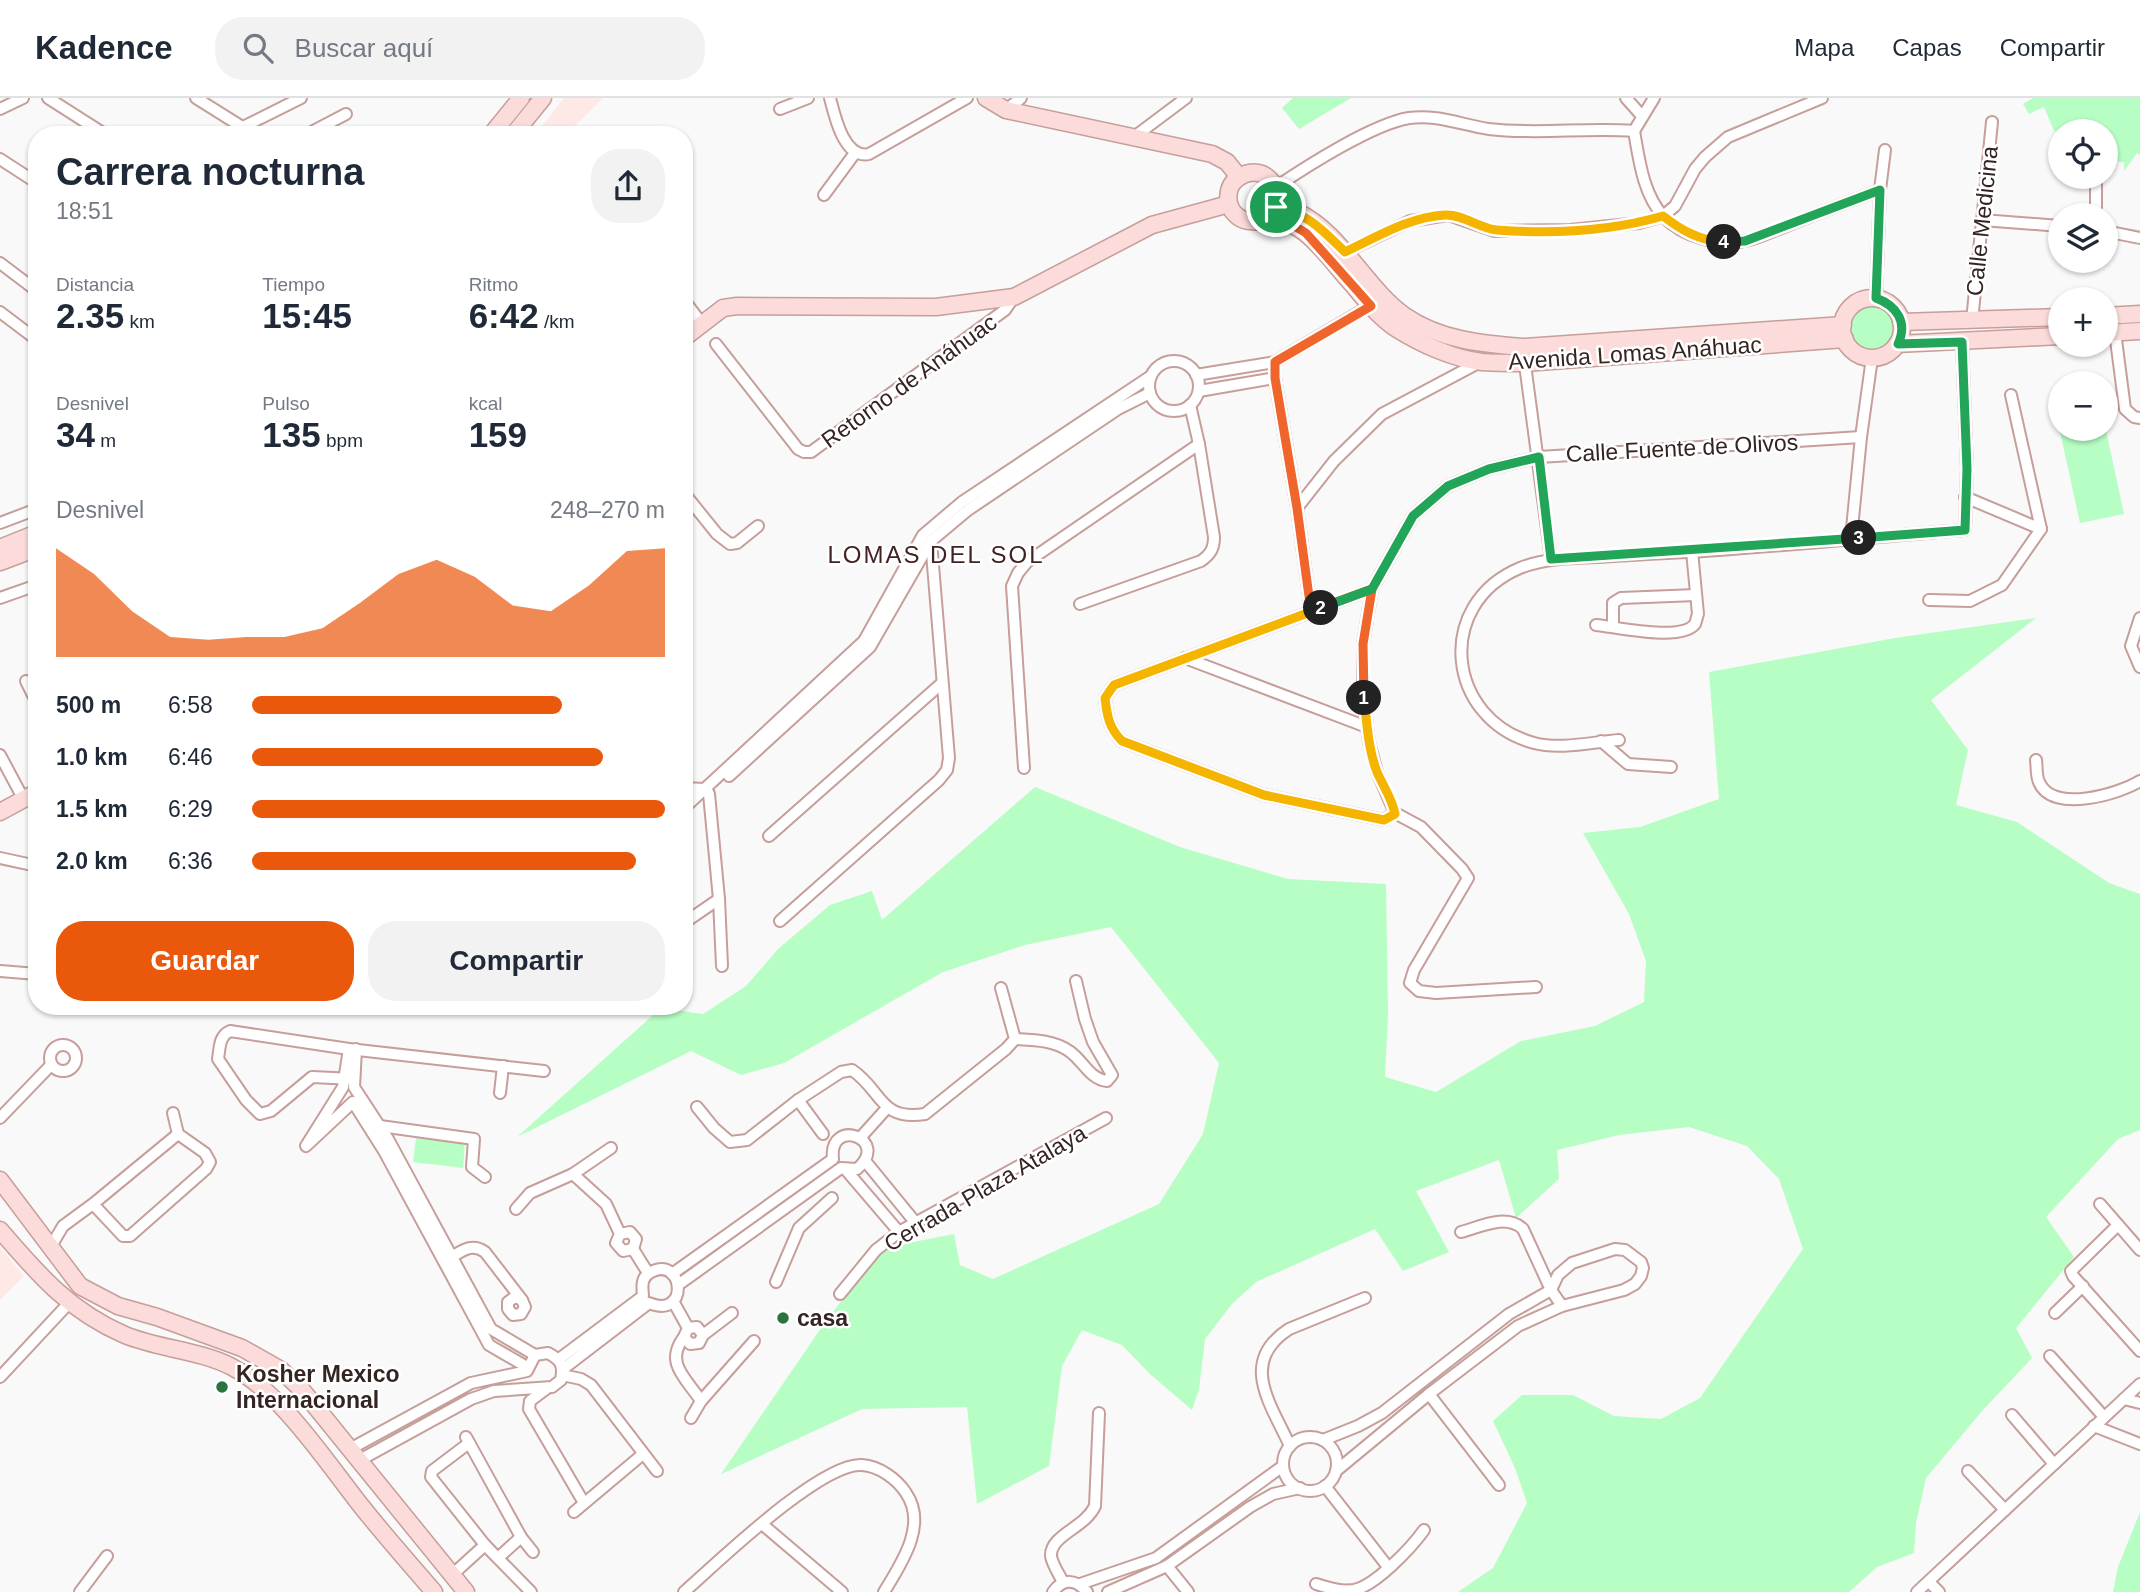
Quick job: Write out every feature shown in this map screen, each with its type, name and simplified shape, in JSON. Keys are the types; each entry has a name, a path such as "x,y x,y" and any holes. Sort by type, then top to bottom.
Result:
{"main road":[{"path":"498,126 521,98"},
{"path":"520,126 543,98"},
{"path":"986,98 1006,110 1219,157 1227,162 1239,177"},
{"path":"1248,173 1259,173 1276,187 1278,200 1272,214 1245,221 1236,216 1229,204 1230,189 1239,177 1248,173"},
{"path":"693,331 723,308 737,306 936,307 1014,297 1152,225 1229,204"},
{"name":"Avenida Lomas Anáhuac","path":"1272,214 1296,211 1315,223 1345,252 1396,328 1452,355 1480,362 1524,355 1844,332"},
{"name":"Avenida Lomas Anáhuac","path":"1272,214 1306,233 1377,301 1405,317 1456,339 1524,355"},
{"path":"1876,298 1893,306 1901,322 1902,334 1898,344 1890,352 1872,358 1851,348 1844,332 1848,311 1855,304 1876,298"},
{"path":"2118,315 2140,314"},
{"path":"1901,322 2048,318"},
{"path":"2118,332 2140,331"},
{"path":"1898,344 2048,337"},
{"path":"0,548 28,537"},
{"path":"0,562 28,551"},
{"path":"0,812 28,800"},
{"path":"3,1184 80,1286 118,1307 242,1348 281,1370 302,1390 459,1586"},
{"path":"0,1230 30,1265 69,1303 125,1335 232,1367 266,1392 284,1410 434,1592"},
{"path":"213,1360 212,1349 220,1339"}],"street":[{"path":"0,109 23,98"},
{"path":"48,98 92,126"},
{"path":"245,126 301,98"},
{"path":"780,108 808,98"},
{"path":"830,98 846,141 855,153 862,155 869,154 967,98"},
{"path":"1006,110 1021,98"},
{"path":"1134,137 1186,98"},
{"path":"1626,98 1642,116"},
{"path":"1654,98 1634,131 1647,189 1663,216 1699,238 1719,242 1745,241 1880,190"},
{"path":"1345,252 1410,221 1448,215 1494,230 1570,230 1639,223 1663,216 1675,206 1695,169 1714,146 1728,137 1822,98"},
{"path":"204,99 242,126"},
{"path":"323,126 346,114"},
{"path":"1160,118 1159,136 1164,143"},
{"path":"1276,187 1373,131 1409,118 1446,119 1489,129 1543,131 1606,128 1634,131"},
{"name":"Calle Medicina","path":"1972,321 1992,122"},
{"path":"1876,298 1880,190 1885,150"},
{"path":"824,195 855,153"},
{"path":"0,159 28,177"},
{"path":"1982,220 2048,225"},
{"path":"2118,234 2140,238"},
{"path":"0,263 28,284"},
{"name":"Retorno de Anáhuac","path":"716,344 798,449 811,452 1005,310 1014,297"},
{"path":"1196,375 1275,362 1377,301"},
{"path":"0,312 28,333"},
{"path":"693,312 702,324"},
{"path":"1619,740 1554,746 1534,743 1511,733 1490,719 1474,700 1464,677 1461,645 1469,617 1484,595 1520,568 1551,559 1965,530 1967,469 1962,342"},
{"path":"1524,355 1551,559"},
{"path":"2115,357 2125,409 2134,417 2140,418"},
{"path":"1851,539 1872,358"},
{"path":"693,806 863,641 927,538 962,502 1151,376 1156,368 1164,363 1182,362 1191,367 1196,375 1199,391 1190,405 1179,410 1167,410 1157,403 1150,393 1151,376"},
{"path":"1275,362 1275,378 1311,611"},
{"path":"1297,508 1334,461 1382,414 1480,362"},
{"path":"1199,391 1275,378"},
{"path":"927,538 1118,409 1150,393"},
{"path":"1929,600 1970,601 2002,584 2041,529 2011,395"},
{"path":"1080,604 1201,561 1209,555 1214,546 1199,444 1190,405"},
{"name":"Calle Fuente de Olivos","path":"1395,814 1394,806 1377,772 1367,727 1363,694 1363,644 1372,589 1413,516 1448,486 1489,469 1539,457 1861,437"},
{"path":"1024,768 1012,586 1018,573 1027,562 1199,444"},
{"path":"1965,497 2041,529"},
{"path":"693,504 717,534 730,544 737,543 758,526"},
{"path":"0,523 28,512"},
{"path":"780,921 947,770 949,758 927,538"},
{"path":"1596,625 1672,634 1687,630 1695,623 1698,614 1692,551"},
{"path":"0,598 28,588"},
{"path":"1372,589 1114,685 1105,698 1108,720 1114,733 1122,741 1264,795 1384,820 1395,814 1421,827 1468,878 1414,970 1410,983 1419,991 1436,993 1536,987"},
{"path":"1613,627 1613,603 1621,598 1696,595"},
{"path":"2140,618 2138,634 2131,646 2140,667"},
{"path":"1185,658 1367,727"},
{"path":"26,681 28,685"},
{"path":"769,836 942,683"},
{"path":"1601,741 1628,764 1671,767"},
{"path":"0,755 28,793"},
{"path":"2036,760 2039,784 2052,796 2087,800 2129,788 2140,781"},
{"path":"693,789 707,791"},
{"path":"693,801 707,791"},
{"path":"707,791 719,899 722,966"},
{"path":"0,858 28,864"},
{"path":"693,917 719,899"},
{"path":"0,971 28,973"},
{"path":"1015,1039 1054,1043 1070,1051 1099,1080 1107,1081 1112,1075 1093,1042 1076,981"},
{"path":"1001,988 1015,1039"},
{"path":"351,1082 312,1077 271,1111 260,1114 246,1100 218,1059 221,1038 230,1031 352,1049 544,1071"},
{"path":"696,1107 730,1142 747,1140 798,1100 841,1072 852,1070 861,1076 894,1114 925,1114 1015,1039"},
{"path":"352,1049 351,1082 473,1307 491,1333 493,1348 527,1367"},
{"path":"0,1118 51,1065"},
{"path":"500,1093 503,1066"},
{"path":"351,1082 306,1146 353,1102 376,1129 474,1139 472,1167 485,1177"},
{"path":"798,1100 823,1134"},
{"path":"860,1138 887,1108"},
{"path":"93,1204 123,1236 131,1236 206,1169 209,1162 205,1153 178,1134 173,1113"},
{"name":"Cerrada Plaza Atalaya","path":"840,1294 876,1250 899,1232 1105,1118"},
{"path":"48,1245 63,1226 178,1134"},
{"path":"672,1274 833,1159 835,1142 843,1136 852,1135 866,1144 866,1162 857,1169 841,1168 678,1284"},
{"path":"516,1209 530,1193 573,1174 611,1149"},
{"path":"866,1162 915,1223"},
{"path":"846,1170 899,1232"},
{"path":"0,1171 3,1184"},
{"path":"573,1174 606,1204 620,1234 616,1243 623,1251 633,1249 648,1273"},
{"path":"808,1192 820,1207"},
{"path":"776,1282 799,1228 832,1198"},
{"path":"2100,1204 2140,1250"},
{"path":"887,1217 903,1207"},
{"path":"1461,1232 1502,1221 1517,1223 1523,1229 1551,1290 1562,1306"},
{"path":"2118,1225 2071,1270 2073,1276 2140,1351"},
{"path":"447,1260 471,1246 478,1247 485,1252 522,1300"},
{"path":"1108,1592 1167,1566 1250,1507 1273,1494 1325,1486 1336,1471 1429,1394 1518,1326 1562,1306 1624,1290 1635,1284 1640,1276 1643,1268 1641,1262 1625,1250 1615,1249 1572,1263 1563,1269 1551,1290 1508,1314 1382,1413 1323,1440 1305,1437 1290,1446 1283,1466 1289,1479 1300,1488"},
{"path":"355,1455 393,1441 494,1391 552,1387 561,1380 562,1368 643,1296 641,1283 648,1273 660,1269 672,1274 678,1284 678,1293 673,1301 666,1306 649,1303 562,1368"},
{"path":"2055,1313 2083,1286"},
{"path":"1290,1446 1263,1386 1261,1365 1265,1353 1280,1334 1289,1328 1365,1298"},
{"path":"673,1301 686,1332"},
{"path":"0,1377 69,1303"},
{"path":"701,1401 676,1363 674,1354 686,1332 697,1327 703,1335 733,1312"},
{"path":"491,1333 535,1356 548,1353 562,1368 592,1385 657,1471"},
{"path":"691,1418 701,1401 754,1341"},
{"path":"355,1455 404,1420 471,1383 527,1371 535,1356"},
{"path":"2050,1356 2104,1417"},
{"path":"1917,1592 2140,1384"},
{"path":"546,1388 530,1401 529,1409 584,1503"},
{"path":"1429,1394 1499,1485"},
{"path":"444,1398 449,1411"},
{"path":"2124,1399 2140,1403"},
{"path":"1063,1583 1051,1558 1052,1550 1055,1541 1082,1524 1095,1506 1100,1413"},
{"path":"2012,1415 2054,1464"},
{"path":"393,1441 404,1420"},
{"path":"2094,1426 2140,1444"},
{"path":"531,1592 485,1545 431,1477 432,1471 468,1440 521,1537 533,1552"},
{"path":"1323,1440 1335,1453 1336,1471"},
{"path":"574,1512 643,1454"},
{"path":"684,1592 762,1524 812,1487 844,1469 860,1465 876,1468 904,1490 915,1516 913,1533 904,1559 884,1592"},
{"path":"1053,1592 1063,1583 1071,1581 1083,1588 1156,1558 1283,1466"},
{"path":"1968,1471 2005,1510"},
{"path":"1325,1486 1388,1566"},
{"path":"762,1524 842,1592"},
{"path":"1316,1584 1341,1591 1358,1589 1412,1546 1424,1530"},
{"path":"498,1558 521,1537"},
{"path":"459,1586 485,1545"},
{"path":"80,1592 107,1556"},
{"path":"1167,1566 1188,1592"},
{"path":"1928,1582 1938,1592"}],"shaded area":[{"path":"564,98 603,98 575,126 542,126"},
{"path":"0,1247 24,1276 0,1300"}],"green space":[{"path":"1293,98 1351,98 1299,129 1282,108"},
{"path":"2033,98 2140,98 2140,155 2137,153 2124,171 2124,162 2118,162 2118,119 2049,119 2044,107 2029,114 2023,104"},
{"path":"1871,305 1887,312 1894,328 1887,344 1871,351 1855,344 1848,328 1855,312"},
{"path":"2062,441 2108,441 2124,514 2080,523"},
{"path":"2036,618 1931,700 1968,750 1956,805 2017,822 2109,883 2140,894 2140,1130 2118,1139 2046,1217 2074,1257 2016,1328 2032,1358 1982,1411 1926,1478 1916,1523 1914,1553 1877,1567 1849,1592 1458,1592 1493,1568 1527,1503 1515,1468 1493,1421 1522,1395 1573,1395 1614,1416 1661,1419 1700,1398 1803,1249 1779,1179 1747,1146 1689,1127 1619,1135 1557,1150 1559,1179 1516,1218 1499,1160 1416,1191 1449,1252 1403,1271 1375,1229 1256,1282 1232,1304 1205,1339 1199,1389 1192,1410 1150,1374 1122,1345 1082,1330 1062,1366 1049,1466 977,1504 967,1407 862,1409 721,1474 828,1318 883,1248 954,1234 960,1265 993,1279 1159,1204 1203,1134 1219,1063 1111,927 1025,945 943,972 784,1063 741,1075 691,1051 517,1137 653,1015 703,1014 746,986 778,949 830,905 872,891 882,920 1035,787 1180,847 1288,879 1386,884 1388,1014 1385,1077 1436,1092 1521,1041 1595,1026 1644,1002 1646,961 1629,914 1583,833 1640,827 1719,799 1709,672 1895,638"},
{"path":"416,1138 465,1143 463,1168 413,1162"},
{"path":"2140,1512 2140,1592 2113,1592 2118,1567"}],"place":[{"name":"casa","path":"783,1318"},
{"name":"Kosher Mexico Internacional","path":"222,1387"}],"district":[{"name":"LOMAS DEL SOL","path":"936,555"}],"route":[{"path":"1276,207 1267,220 1286,221 1306,233 1371,306 1275,362 1275,378 1311,611 1372,589 1363,644 1363,694 1369,742 1377,772 1394,806 1395,814 1384,820 1264,795 1122,741 1114,733 1108,720 1105,698 1114,685 1372,589 1413,516 1448,486 1489,469 1539,457 1551,559 1965,530 1967,469 1962,342 1898,344 1902,334 1901,320 1893,306 1876,298 1880,190 1745,241 1719,242 1699,238 1663,216 1639,223 1570,230 1494,230 1448,215 1410,221 1345,252 1315,223 1296,211 1276,207"}]}
